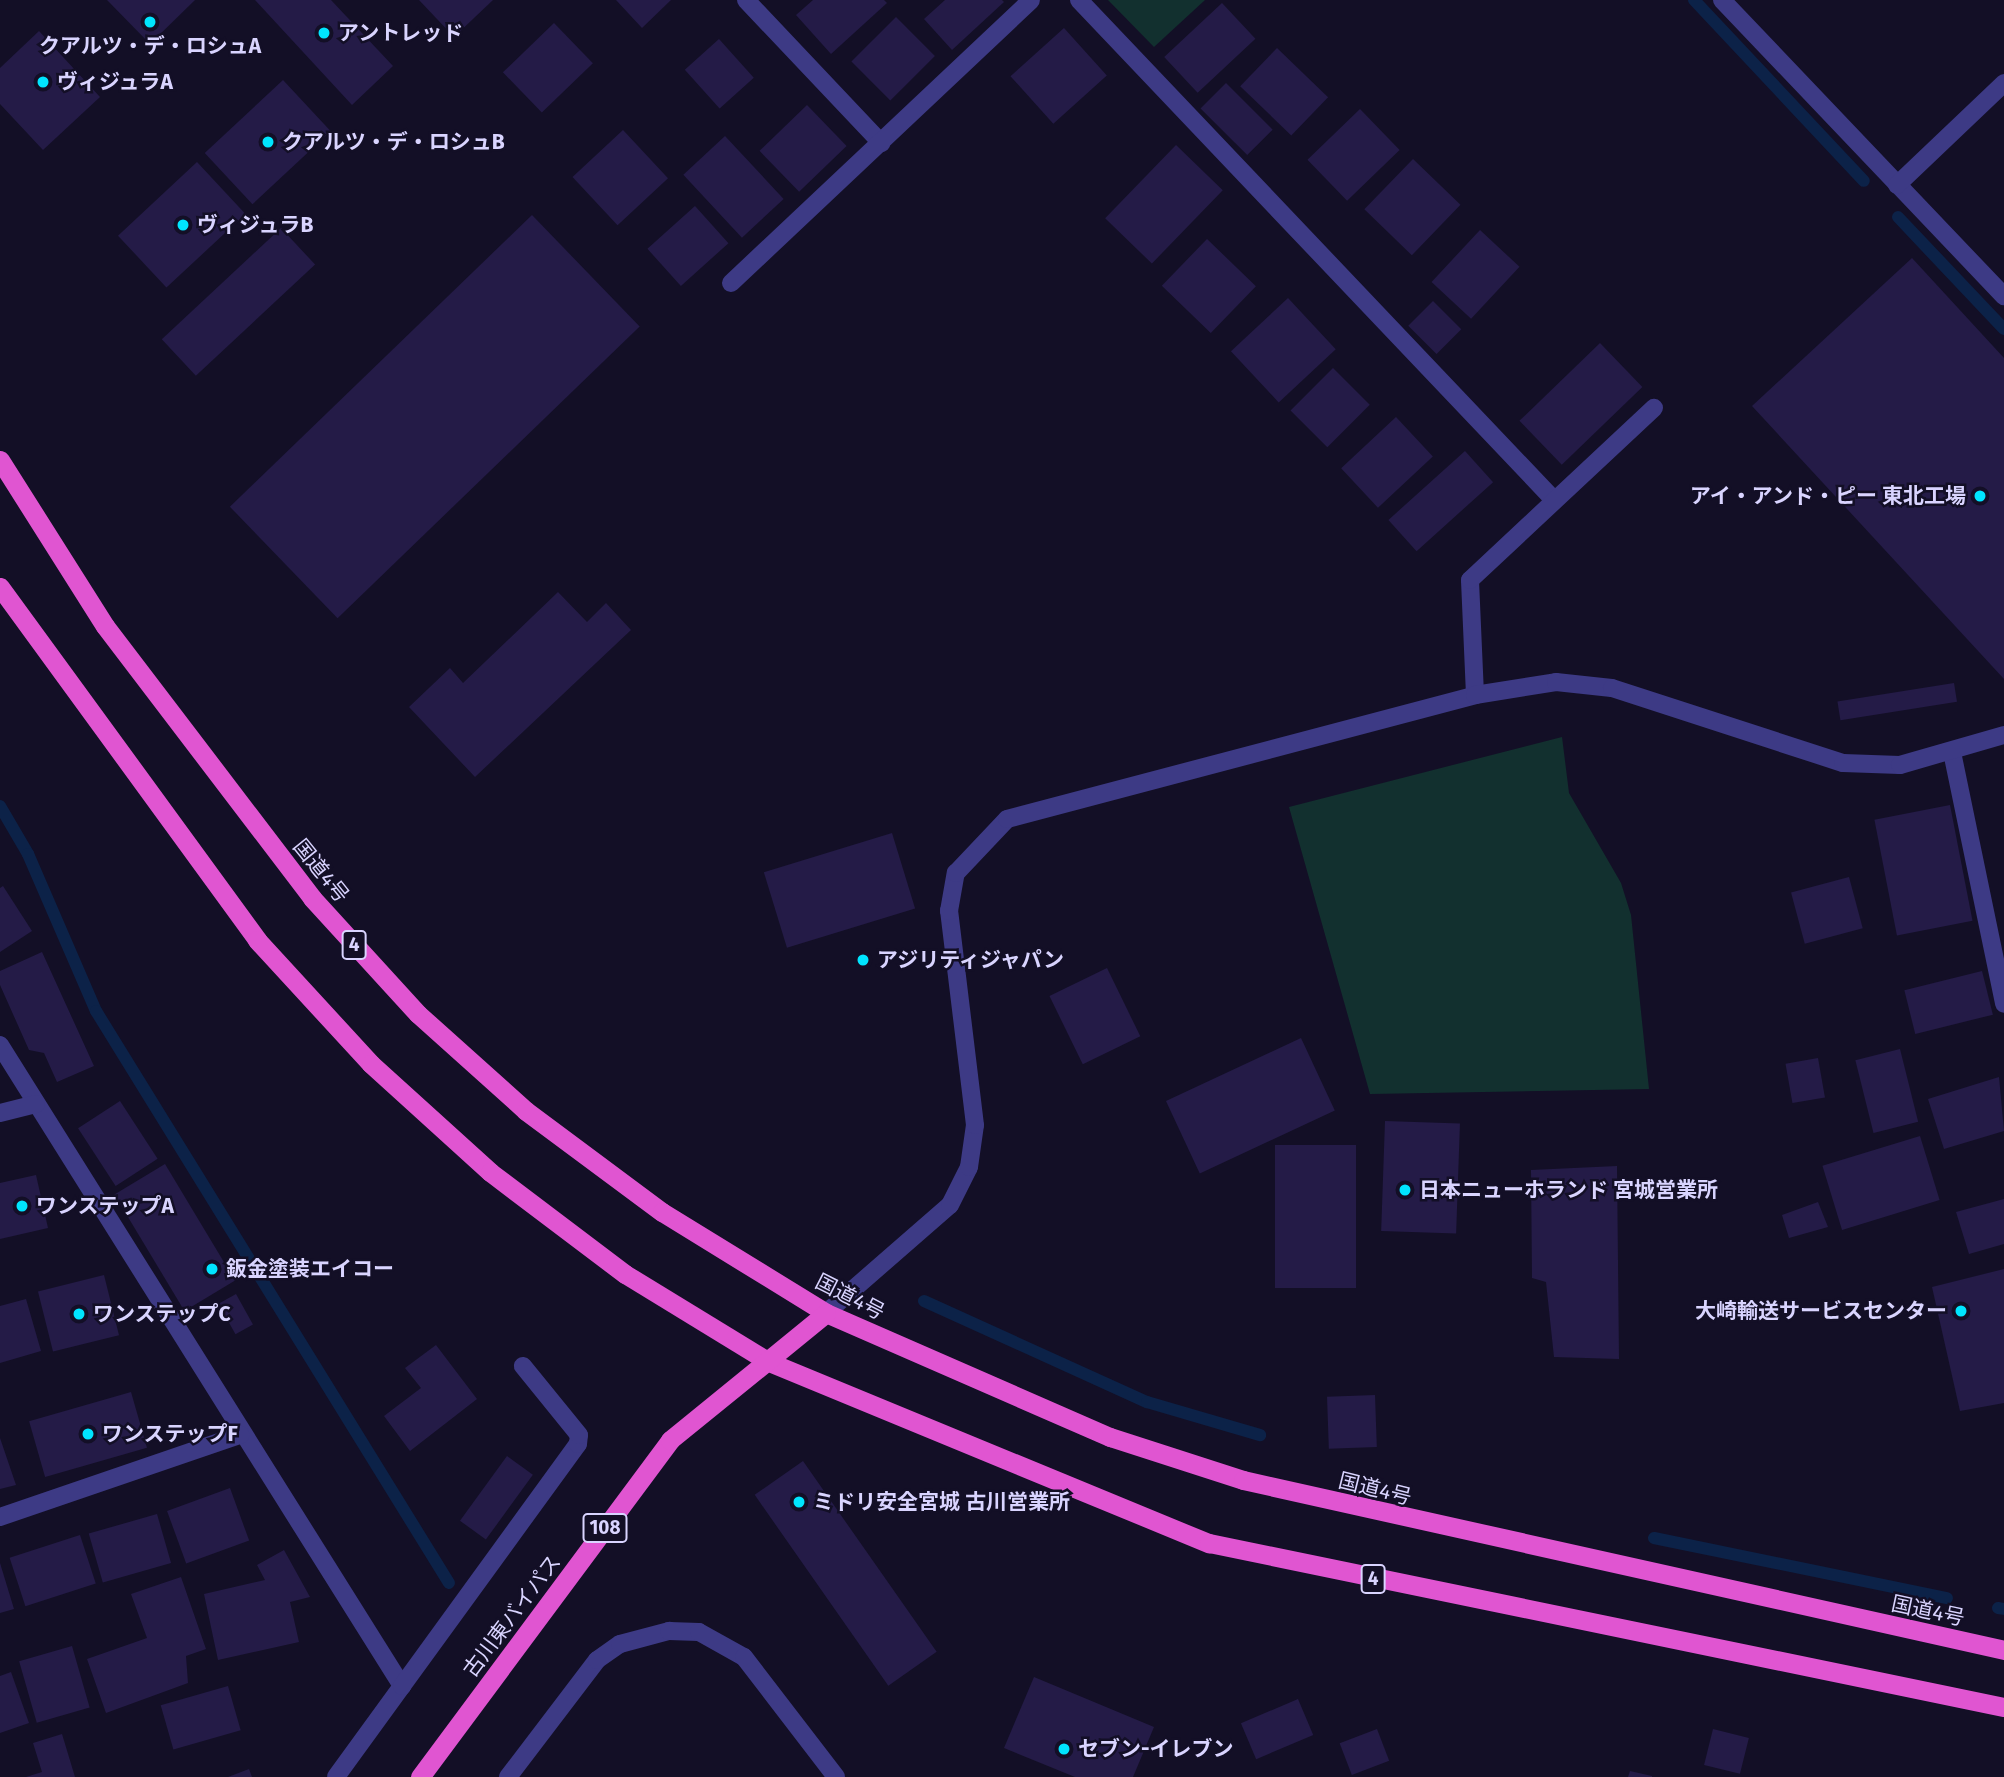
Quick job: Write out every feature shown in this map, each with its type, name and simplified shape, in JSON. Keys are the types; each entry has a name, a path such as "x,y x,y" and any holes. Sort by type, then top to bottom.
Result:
{"highway":[{"name":"国道4号","path":"0,460 105,626 312,898 418,1014 526,1111 662,1212 826,1313 1110,1437 1243,1480 2004,1650"},
{"name":"4","path":"0,587 257,940 371,1065 490,1171 625,1274 769,1362 1209,1543 2004,1707"},
{"name":"古川東バイパス","path":"420,1777 670,1440 826,1313"}],"street":[{"path":"746,0 881,143"},
{"path":"732,283 1031,0"},
{"path":"1079,0 1554,500"},
{"path":"1722,0 2004,296"},
{"path":"1897,185 2004,83"},
{"path":"1475,695 1470,580 1654,408"},
{"path":"826,1313 950,1205 969,1167 975,1125 949,911 956,873 974,849 1007,819 1475,695 1556,682 1612,688 1843,764 1900,765 1952,752 2004,734"},
{"path":"1952,752 2004,1003"},
{"path":"0,1045 240,1434 402,1686"},
{"path":"0,1113 36,1104"},
{"path":"337,1777 578,1444 579,1435 523,1366"},
{"path":"0,1517 240,1434"},
{"path":"508,1777 597,1660 643,1636 699,1632 721,1641 744,1657 786,1706 836,1777"}],"green space":[{"path":"1108,0 1205,0 1154,47"},
{"path":"1562,737 1569,793 1621,883 1631,915 1649,1089 1370,1094 1289,807"}],"building":[{"name":"クアルツ・デ・ロシュA","path":"107,0 195,0 150,44"},
{"name":"アントレッド","path":"255,0 331,0 393,66 352,105"},
{"path":"419,0 493,0 454,37"},
{"path":"616,0 671,0 642,28"},
{"path":"813,0 884,0 887,3 831,54 796,15"},
{"path":"945,0 1004,2 952,50 924,19"},
{"path":"1222,3 1255,39 1198,93 1164,57"},
{"path":"896,17 935,56 890,100 851,62"},
{"path":"554,23 593,63 542,113 503,72"},
{"path":"1064,28 1107,76 1053,124 1010,76"},
{"name":"ヴィジュラA","path":"39,31 100,97 43,150 0,104 0,68"},
{"path":"719,39 754,78 720,108 685,70"},
{"path":"1277,48 1328,97 1291,135 1240,86"},
{"name":"クアルツ・デ・ロシュB","path":"283,80 331,131 252,204 205,153"},
{"path":"1226,83 1273,130 1247,155 1201,108"},
{"path":"807,105 847,146 799,192 760,151"},
{"path":"1360,109 1400,150 1347,201 1307,160"},
{"path":"623,130 668,178 618,225 573,177"},
{"path":"725,136 784,199 742,238 683,175"},
{"path":"1176,145 1223,190 1152,264 1105,218"},
{"path":"1413,159 1460,205 1412,255 1364,209"},
{"name":"ヴィジュラB","path":"197,162 245,214 166,288 118,236"},
{"path":"695,206 728,243 681,286 647,249"},
{"path":"532,215 640,326 338,618 230,507"},
{"path":"281,228 315,265 196,376 162,339"},
{"path":"1480,230 1519,267 1471,319 1432,282"},
{"path":"1207,239 1256,286 1211,333 1162,286"},
{"path":"1912,258 2004,358 2004,679 1752,406"},
{"path":"1288,298 1336,349 1279,402 1231,351"},
{"path":"1433,301 1461,329 1437,354 1408,326"},
{"path":"1600,343 1642,387 1562,465 1519,421"},
{"path":"1333,368 1370,405 1327,447 1291,410"},
{"path":"1396,417 1433,456 1378,508 1341,468"},
{"path":"1465,451 1493,482 1417,551 1388,520"},
{"path":"558,592 587,622 606,603 631,630 475,777 409,707 450,668 463,683"},
{"path":"1954,683 1957,702 1840,720 1837,701"},
{"path":"1950,805 1973,921 1897,936 1874,820"},
{"path":"892,833 915,909 787,948 764,872"},
{"path":"1849,877 1863,928 1805,944 1791,893"},
{"path":"3,886 32,931 0,952 0,888"},
{"path":"42,952 94,1066 57,1082 44,1053 29,1050 0,985 0,971"},
{"path":"1107,968 1140,1036 1083,1064 1049,996"},
{"path":"1982,971 1993,1015 1915,1034 1904,990"},
{"path":"1301,1038 1335,1111 1200,1173 1166,1101"},
{"path":"1900,1049 1918,1122 1874,1133 1855,1060"},
{"path":"1818,1058 1825,1097 1792,1103 1786,1064"},
{"path":"1999,1077 2004,1131 1944,1149 1928,1099"},
{"path":"120,1101 158,1159 116,1186 78,1128"},
{"path":"1385,1121 1460,1124 1456,1234 1381,1231"},
{"path":"1920,1136 1940,1200 1842,1230 1822,1166"},
{"path":"1275,1145 1356,1145 1356,1288 1275,1288"},
{"path":"165,1164 235,1281 184,1311 114,1194"},
{"path":"1617,1166 1619,1359 1554,1357 1546,1282 1532,1278 1531,1170"},
{"name":"ワンステップA","path":"36,1175 48,1228 0,1239 0,1183"},
{"path":"2004,1199 2004,1244 1969,1254 1956,1212"},
{"path":"1818,1202 1828,1227 1789,1238 1782,1215"},
{"path":"2004,1269 2004,1403 1960,1411 1932,1287"},
{"name":"ワンステップC","path":"104,1275 119,1335 53,1352 38,1291"},
{"path":"236,1294 253,1325 235,1334 219,1304"},
{"path":"26,1299 41,1351 0,1363 0,1306"},
{"path":"436,1345 477,1399 410,1451 384,1416 421,1388 405,1368"},
{"name":"ワンステップF","path":"131,1392 147,1448 45,1477 29,1421"},
{"path":"1375,1395 1377,1447 1329,1449 1327,1397"},
{"path":"0,1438 16,1485 0,1489"},
{"path":"507,1456 533,1475 486,1540 460,1521"},
{"path":"803,1461 937,1652 888,1686 755,1495"},
{"path":"230,1488 249,1541 186,1564 167,1511"},
{"path":"157,1514 171,1563 103,1583 89,1534"},
{"path":"80,1535 96,1584 25,1606 10,1558"},
{"path":"284,1550 310,1597 290,1602 299,1642 218,1660 204,1594 265,1580 257,1565"},
{"path":"0,1563 14,1609 0,1613"},
{"path":"181,1577 206,1649 186,1656 188,1683 106,1713 87,1659 147,1638 131,1594"},
{"path":"72,1646 90,1708 37,1723 19,1661"},
{"path":"11,1672 29,1723 0,1733 0,1676"},
{"path":"1034,1677 1154,1727 1133,1777 1075,1777 1004,1748"},
{"path":"228,1686 241,1730 173,1750 161,1705"},
{"path":"1298,1699 1313,1735 1256,1759 1241,1723"},
{"path":"1377,1729 1389,1761 1352,1775 1340,1743"},
{"path":"1713,1729 1749,1738 1740,1774 1704,1765"},
{"path":"62,1734 75,1777 26,1777 42,1772 33,1743"},
{"path":"249,1769 252,1777 228,1777"},
{"path":"1630,1771 1652,1776 1652,1777 1628,1777"}],"waterway":[{"path":"1694,0 1864,181"},
{"path":"1898,217 2004,329"},
{"path":"0,806 28,854 96,1011 449,1583"},
{"path":"924,1301 1147,1402 1260,1435"},
{"path":"1654,1538 1947,1598"},
{"path":"1998,1608 2004,1609"}],"place":[{"name":"クアルツ・デ・ロシュA","path":"150,22"},
{"name":"アントレッド","path":"324,33"},
{"name":"ヴィジュラA","path":"43,82"},
{"name":"クアルツ・デ・ロシュB","path":"268,142"},
{"name":"ヴィジュラB","path":"183,225"},
{"name":"アイ・アンド・ピー 東北工場","path":"1980,496"},
{"name":"アジリティジャパン","path":"863,960"},
{"name":"日本ニューホランド 宮城営業所","path":"1405,1190"},
{"name":"ワンステップA","path":"22,1206"},
{"name":"鈑金塗装エイコー","path":"212,1269"},
{"name":"大崎輸送サービスセンター","path":"1961,1311"},
{"name":"ワンステップC","path":"79,1314"},
{"name":"ワンステップF","path":"88,1434"},
{"name":"ミドリ安全宮城 古川営業所","path":"799,1502"},
{"name":"セブン-イレブン","path":"1064,1749"}]}
